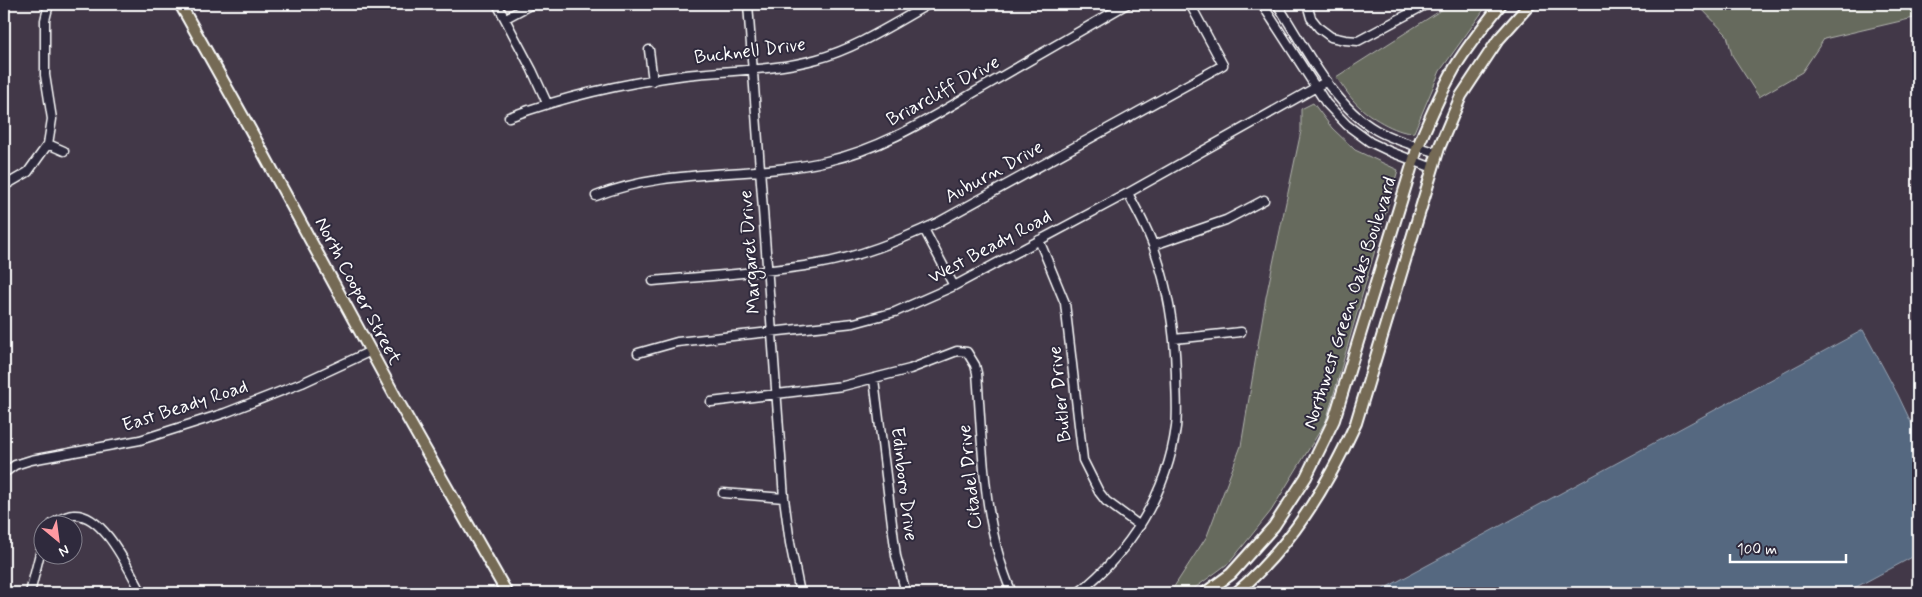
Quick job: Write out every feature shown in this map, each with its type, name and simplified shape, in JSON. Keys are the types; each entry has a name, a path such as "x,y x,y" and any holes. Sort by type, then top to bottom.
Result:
{"main road":[{"name":"North Cooper Street","path":"180,4 507,593"},
{"name":"Northwest Green Oaks Boulevard","path":"1205,593 1231,574 1274,526 1306,477 1334,420 1418,146 1454,68 1501,4"},
{"name":"Northwest Green Oaks Boulevard","path":"1236,593 1250,581 1286,541 1312,506 1337,464 1356,423 1433,168 1461,96 1498,40 1530,4"}],"street":[{"path":"4,186 28,172 48,144 52,119 45,76 44,20 49,4"},
{"path":"497,4 506,18 547,103"},
{"path":"506,18 532,4"},
{"name":"Margaret Drive","path":"748,4 784,498 790,543 800,593"},
{"name":"Bucknell Drive","path":"509,117 547,103 582,94 684,75 768,69 818,58 864,40 929,4"},
{"name":"Briarcliff Drive","path":"596,196 638,183 791,167 861,152 901,135 1127,4"},
{"name":"Auburn Drive","path":"653,281 818,264 864,252 897,241 924,229 1223,65 1190,4"},
{"path":"1262,4 1326,103 1347,125 1370,142 1433,168"},
{"path":"1277,4 1336,95 1356,116 1376,130 1438,153"},
{"path":"1307,4 1311,18 1319,28 1331,37 1358,41 1427,4"},
{"path":"649,50 653,81"},
{"name":"West Beady Road","path":"638,353 677,342 854,323 895,312 954,286 1128,193 1327,82"},
{"path":"48,144 64,151"},
{"path":"1078,593 1107,568 1130,542 1140,526 1162,484 1176,426 1174,339 1169,305 1154,246 1128,193"},
{"path":"1154,246 1226,220 1264,200"},
{"path":"924,229 954,286"},
{"name":"Butler Drive","path":"1039,240 1065,303 1083,460 1102,497 1120,513 1140,526"},
{"path":"1174,339 1241,332"},
{"name":"East Beady Road","path":"4,473 15,465 31,460 140,440 225,413 302,383 371,351"},
{"name":"Citadel Drive","path":"874,379 910,369 956,351 967,352 970,356 975,364 977,373 991,531 1012,593"},
{"path":"711,402 843,386 874,379"},
{"name":"Edinboro Drive","path":"874,379 896,556 906,593"},
{"path":"723,493 784,498"},
{"path":"82,516 94,522 106,533 142,593"},
{"path":"30,593 37,564"}],"shaded area":[{"path":"1488,4 1440,71 1414,132 1394,129 1365,112 1336,77 1446,7"},
{"path":"1697,4 1918,4 1918,17 1824,39 1802,72 1759,97 1732,55 1727,35"},
{"path":"1313,103 1332,128 1355,150 1398,170 1326,421 1271,511 1230,562 1188,593 1170,593 1207,536 1241,446 1266,297 1301,131 1301,109"}],"water":[{"path":"1863,330 1918,437 1918,554 1845,593 1376,593"}]}
